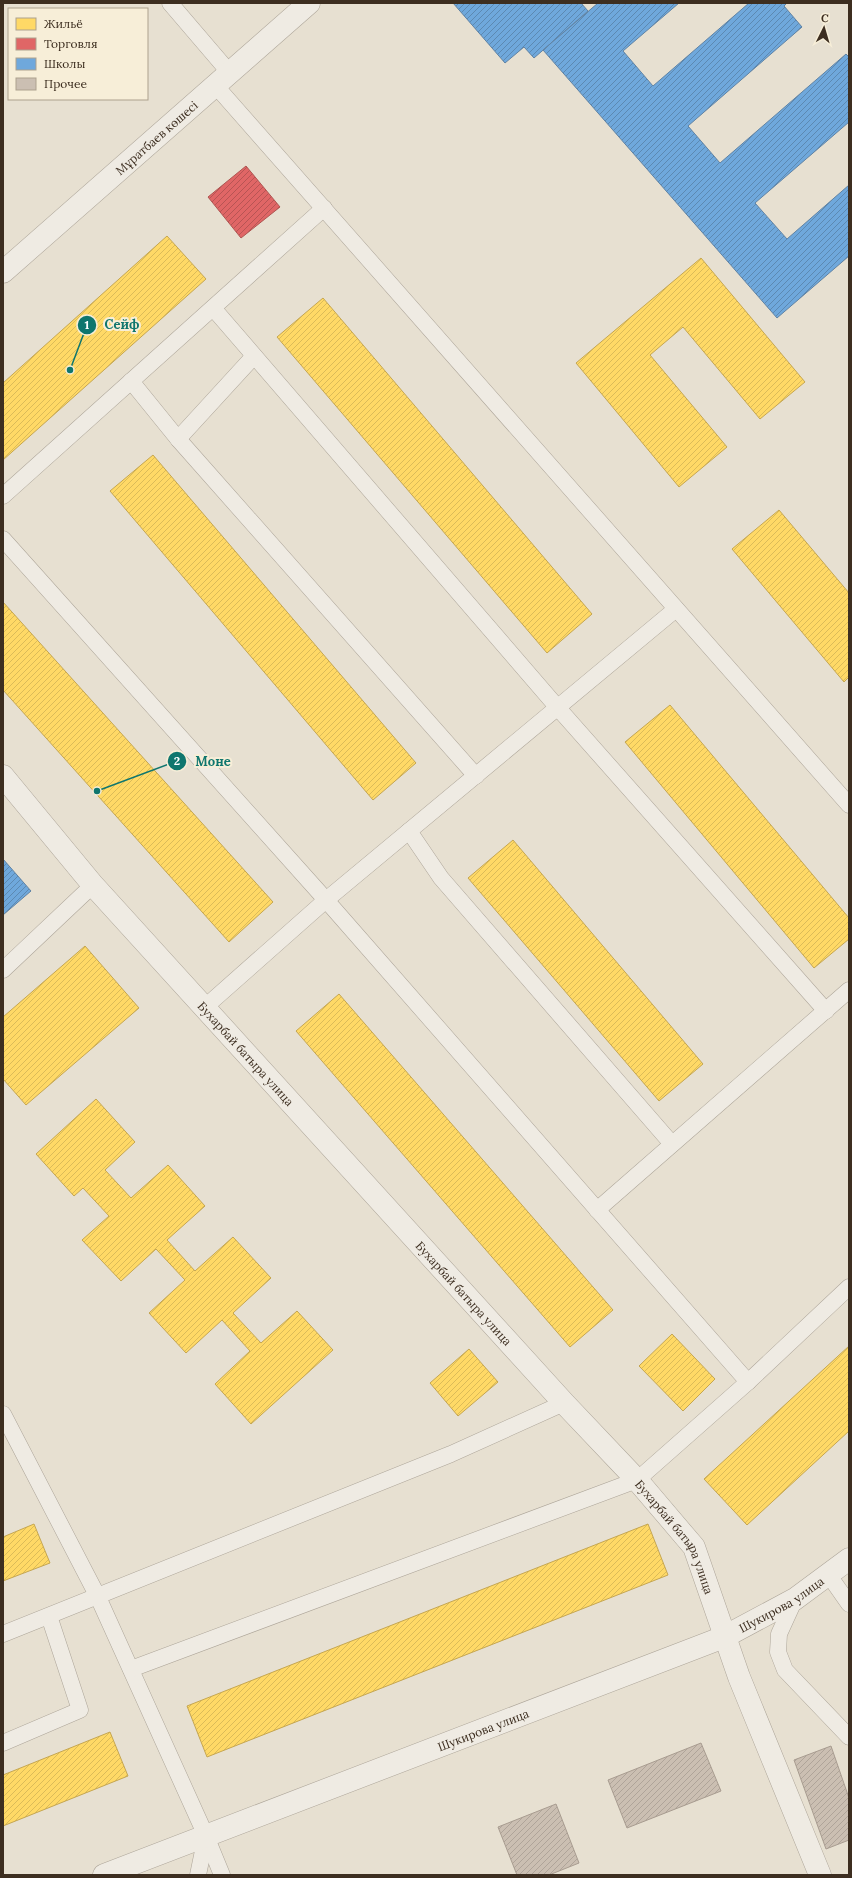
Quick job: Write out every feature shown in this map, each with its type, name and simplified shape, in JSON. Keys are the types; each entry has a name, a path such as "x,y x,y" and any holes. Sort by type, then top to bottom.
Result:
{"street":[{"name":"Мұратбаев көшесі","path":"3,272 309,3"},
{"name":"Бухарбай батыра улица","path":"3,776 92,885 564,1404 637,1480 694,1547 724,1637 820,1875"},
{"name":"Шукирова улица","path":"104,1875 724,1637 795,1599 849,1559"}],"lane":[{"path":"170,3 222,78 324,208 849,805"},
{"path":"3,496 324,208"},
{"path":"212,308 558,708 826,1010"},
{"path":"178,439 254,356"},
{"path":"132,381 178,439 476,776"},
{"path":"3,539 326,900 748,1382"},
{"path":"204,1008 326,900 676,609"},
{"path":"409,831 441,878 672,1144"},
{"path":"3,970 92,885"},
{"path":"597,1210 849,990"},
{"path":"131,1669 637,1480 748,1382 849,1287"},
{"path":"3,1634 451,1454 564,1404"},
{"path":"3,1414 98,1597 206,1836 222,1875"},
{"path":"828,1574 849,1604"},
{"path":"795,1599 779,1634 778,1652 785,1670 849,1737"},
{"path":"3,1743 80,1710 49,1616"},
{"path":"198,1875 206,1836"}],"building: Жильё":[{"path":"167,236 206,279 3,460 3,383"},
{"path":"701,258 805,382 760,419 683,327 650,355 727,447 679,487 576,363"},
{"path":"323,298 592,614 547,653 277,337"},
{"path":"153,455 416,763 373,800 110,491"},
{"path":"779,510 849,593 849,677 844,682 732,549"},
{"path":"3,602 273,902 229,942 3,690"},
{"path":"670,705 849,918 849,939 814,968 625,742"},
{"path":"513,840 703,1064 659,1101 468,878"},
{"path":"85,946 139,1008 26,1105 3,1079 3,1017"},
{"path":"339,994 613,1310 570,1347 296,1031"},
{"path":"96,1099 135,1142 105,1170 131,1198 168,1165 205,1206 167,1240 195,1271 233,1237 271,1278 233,1313 261,1343 297,1311 333,1350 251,1424 215,1384 250,1351 222,1320 186,1353 149,1313 185,1280 156,1249 121,1281 82,1240 109,1216 83,1188 74,1196 36,1154"},
{"path":"672,1334 715,1379 683,1411 639,1366"},
{"path":"849,1346 849,1431 747,1525 704,1479"},
{"path":"469,1349 498,1382 458,1416 430,1383"},
{"path":"34,1524 50,1563 3,1581 3,1537"},
{"path":"648,1524 668,1575 207,1757 187,1706"},
{"path":"110,1732 128,1776 3,1826 3,1775"}],"building: Торговля":[{"path":"246,166 280,207 241,238 208,197"}],"building: Школы":[{"path":"453,3 581,3 588,11 534,58 524,47 505,63"},
{"path":"598,3 679,3 623,51 653,86 749,3 787,3 784,6 802,27 688,126 720,163 846,54 849,57 849,122 755,203 787,239 849,185 849,256 777,318 543,50"},
{"path":"3,859 31,891 3,915"}],"building: Прочее":[{"path":"701,1743 721,1791 627,1828 608,1780"},
{"path":"831,1746 849,1798 849,1840 826,1849 794,1760"},
{"path":"556,1804 579,1863 549,1875 517,1875 498,1827"}],"place":[{"name":"Сейф","path":"70,370"},
{"name":"Моне","path":"97,791"}]}
